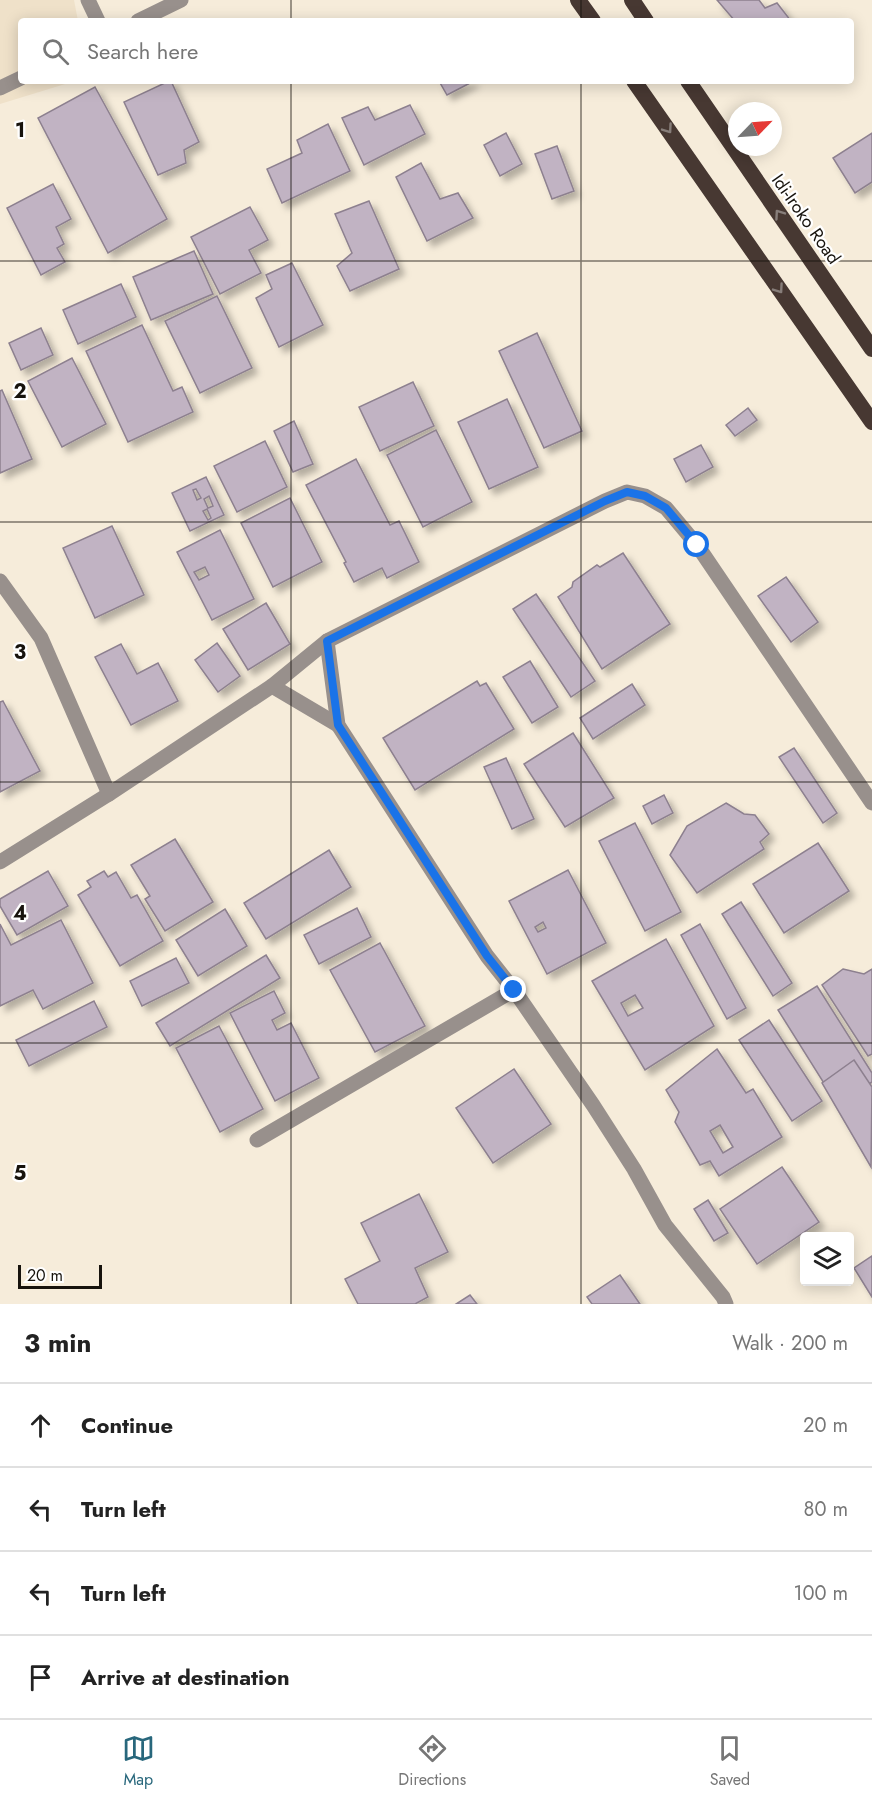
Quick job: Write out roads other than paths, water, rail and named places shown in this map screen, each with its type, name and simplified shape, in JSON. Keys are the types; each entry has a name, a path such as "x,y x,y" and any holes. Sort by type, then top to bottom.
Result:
{"highway":[{"path":"578,0 591,18"},
{"path":"632,0 644,18"},
{"path":"636,84 872,422"},
{"name":"Idi-Iroko Road","path":"690,84 872,349"}],"street":[{"path":"88,0 97,18"},
{"path":"144,18 181,0"},
{"path":"0,88 18,79"},
{"path":"0,862 109,794 272,686 327,641 627,492 645,496 666,508 697,545 872,803"},
{"path":"0,581 41,638 109,794"},
{"path":"327,641 338,725 487,956 514,990 628,1160 665,1225 723,1297 726,1304"},
{"path":"272,686 338,725"},
{"path":"257,1140 514,990"}]}
